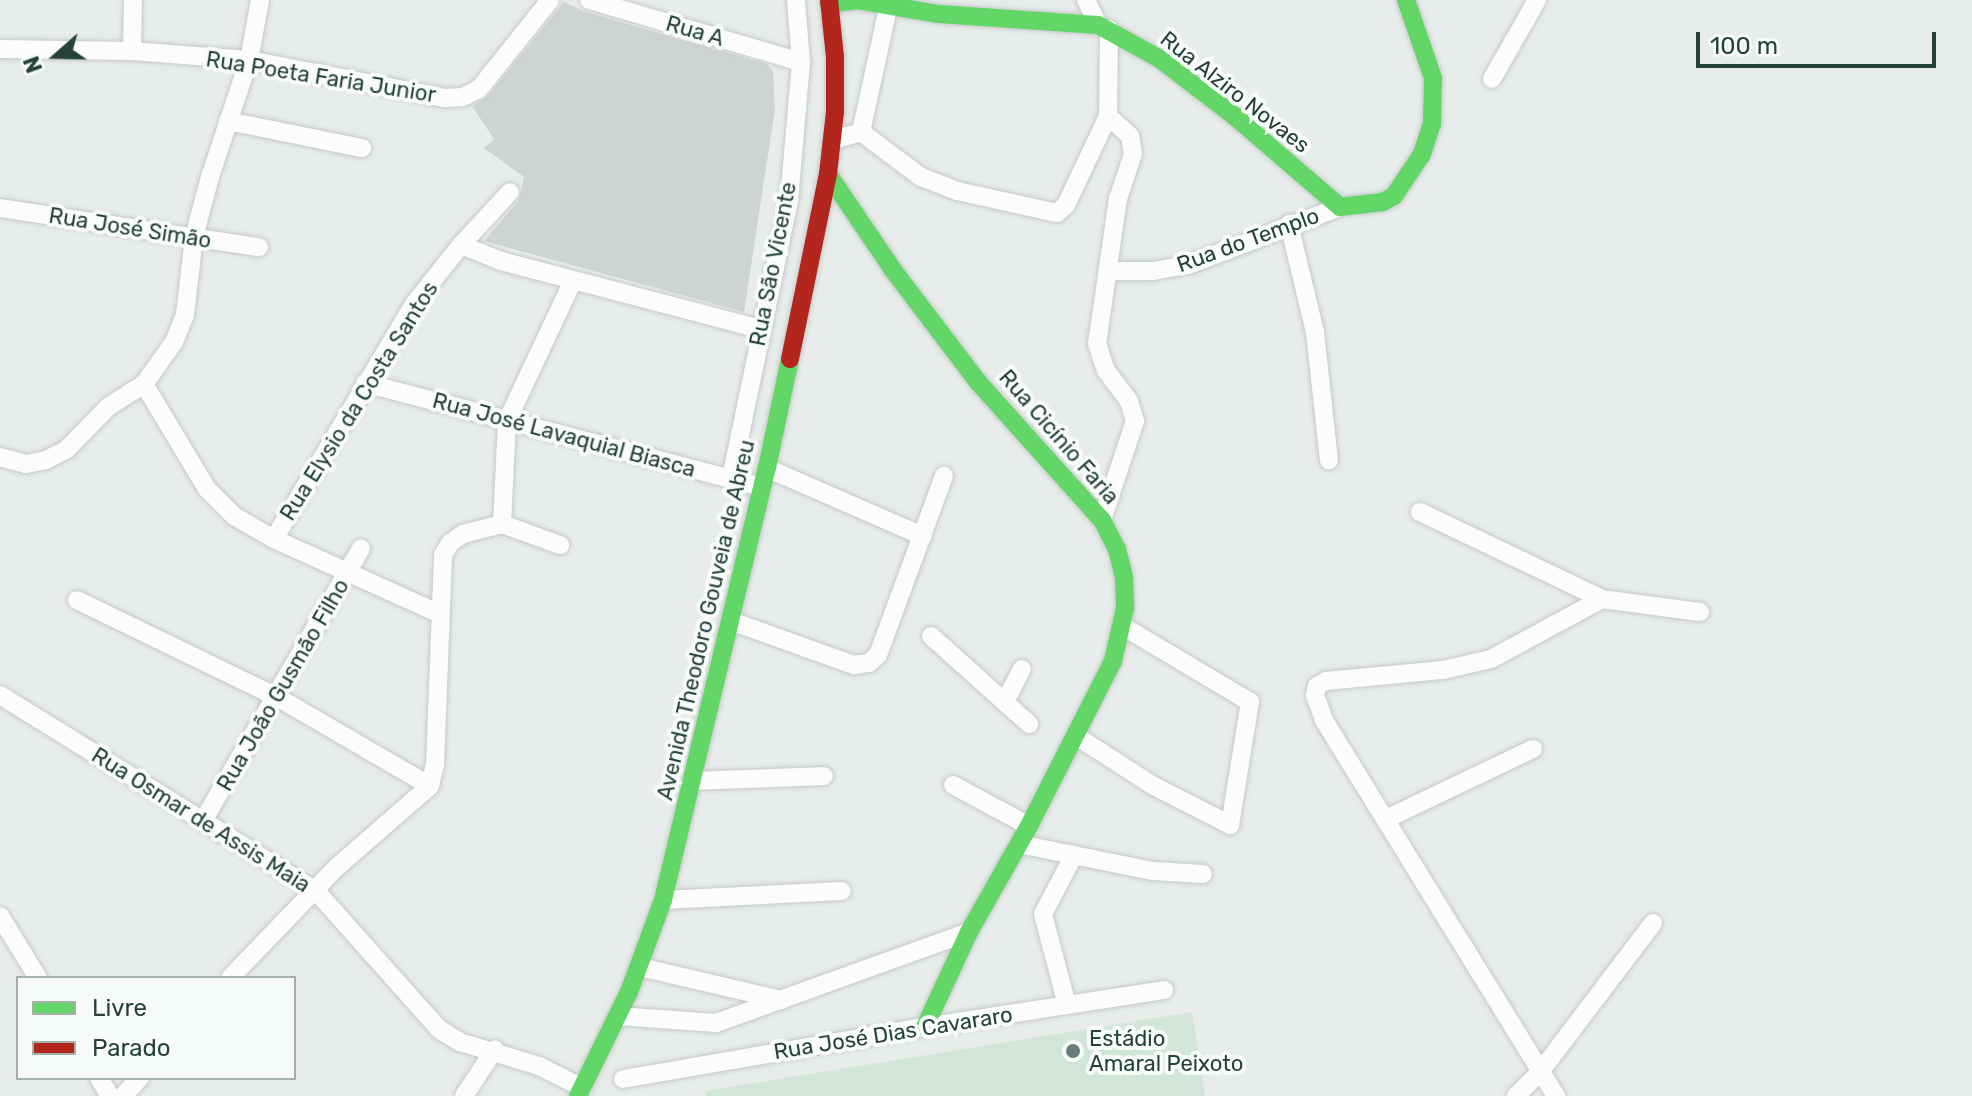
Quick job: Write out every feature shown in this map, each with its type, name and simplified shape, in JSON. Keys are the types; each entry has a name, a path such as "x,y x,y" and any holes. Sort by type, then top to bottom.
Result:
{"street":[{"path":"132,51 133,0"},
{"path":"0,457 26,464 46,460 66,450 108,407 144,384 174,342 185,315 194,237 249,60 260,0"},
{"name":"Rua Poeta Faria Junior","path":"0,49 132,51 249,60 445,98 463,97 479,89 550,0"},
{"name":"Rua A","path":"589,0 801,62"},
{"name":"Rua São Vicente","path":"731,478 789,200 801,62 796,0"},
{"name":"Rua Alziro Novaes","path":"829,2 856,0 888,8 1103,27 1160,59 1233,115 1340,207"},
{"path":"861,132 921,177 957,191 1052,214 1066,205 1108,116 1103,27 1086,0"},
{"path":"1340,207 1383,202 1394,196 1406,183 1422,154 1432,124 1436,94 1433,78 1406,0"},
{"path":"1492,79 1537,0"},
{"name":"Avenida Theodoro Gouveia de Abreu","path":"581,1092 640,967 663,900 767,468 828,174 835,57 829,2"},
{"path":"861,132 888,8"},
{"path":"1102,520 1135,421 1129,401 1106,371 1097,344 1118,199 1133,154 1130,136 1108,116"},
{"path":"228,121 362,148"},
{"path":"832,140 861,132"},
{"name":"Rua Cicínio Faria","path":"828,174 893,270 978,382 1102,520 1117,549 1124,577 1121,625 1113,661 1029,826 969,932 925,1027"},
{"name":"Rua Elysio da Costa Santos","path":"274,539 414,304 461,245 510,192"},
{"name":"Rua do Templo","path":"1108,271 1153,271 1188,265 1340,207"},
{"name":"Rua José Simão","path":"0,208 259,247"},
{"path":"1289,224 1315,332 1329,460"},
{"path":"461,245 501,261 760,329"},
{"path":"502,524 507,421 573,281"},
{"name":"Rua José Lavaquial Biasca","path":"365,383 762,487"},
{"path":"144,384 219,504 274,539 440,614"},
{"path":"767,468 923,536"},
{"path":"731,621 854,665 869,663 878,655 944,476"},
{"path":"1420,512 1602,599 1700,612"},
{"path":"232,976 337,867 430,786 435,765 443,555 450,543 463,534 502,524 560,545"},
{"name":"Rua João Gusmão Filho","path":"203,821 361,548"},
{"path":"1556,1096 1324,720 1315,695 1317,686 1326,681 1472,665 1523,643 1602,599"},
{"path":"77,600 277,697 430,786"},
{"path":"1076,736 1152,785 1230,825 1250,702 1121,625"},
{"path":"931,636 1029,724"},
{"path":"1005,702 1022,669"},
{"name":"Rua Osmar de Assis Maia","path":"0,695 316,891 439,1029 460,1042 495,1049 539,1066 581,1092"},
{"path":"1386,819 1533,749"},
{"path":"694,781 824,776"},
{"path":"953,785 1029,826"},
{"path":"1019,844 1153,871 1203,874"},
{"path":"1067,1005 1043,914 1074,855"},
{"path":"663,900 842,891"},
{"path":"0,916 37,976"},
{"path":"1516,1096 1540,1072 1653,923"},
{"path":"618,1016 716,1023 969,932"},
{"path":"640,967 781,1000"},
{"name":"Rua José Dias Cavararo","path":"623,1079 1164,990"},
{"path":"464,1096 495,1049"},
{"path":"123,1096 138,1080"}],"green space":[{"name":"Estádio Amaral Peixoto","path":"1192,1012 1205,1096 706,1096 705,1091"}],"building":[{"path":"564,2 586,12 767,64 773,71 775,109 744,312 484,241 519,200 524,177 484,148 494,139 472,106 488,96"}],"traffic: fast":[{"path":"829,4 856,0 939,14 1098,25 1160,59 1233,115 1340,207 1383,202 1394,196 1422,154 1432,124 1433,78 1406,0"},
{"path":"828,174 893,270 978,382 1102,520 1117,549 1124,577 1125,608 1113,661 1029,826 969,932 925,1027"},
{"path":"578,1096 629,992 663,900 767,468 790,359"}],"traffic: jam":[{"path":"790,359 828,174 835,112 835,57 829,0"}],"place":[{"name":"Estádio Amaral Peixoto","path":"1073,1051"}]}
